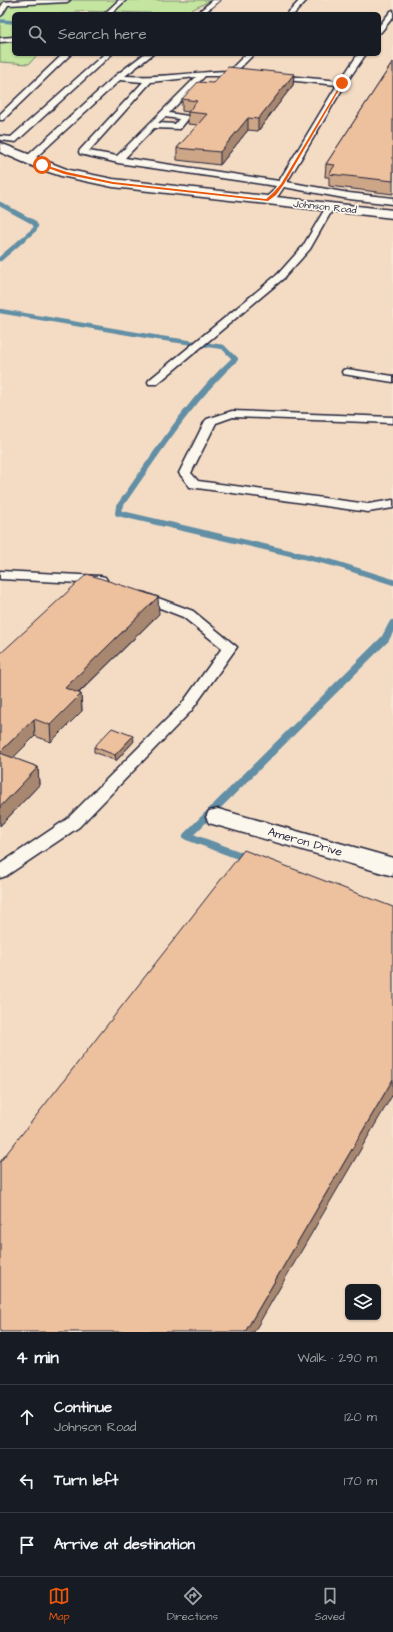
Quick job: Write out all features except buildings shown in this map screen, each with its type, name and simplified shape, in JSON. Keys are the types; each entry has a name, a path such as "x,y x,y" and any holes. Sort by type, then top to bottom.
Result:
{"street":[{"name":"Johnson Road","path":"0,141 29,159 42,165 66,173 113,183 393,214"},
{"name":"Ameron Drive","path":"218,817 393,867"}],"lane":[{"path":"0,14 6,3 67,0"},
{"path":"109,12 123,0"},
{"path":"202,12 217,0"},
{"path":"292,12 304,0"},
{"path":"381,28 393,12"},
{"path":"0,40 12,40"},
{"path":"0,118 65,56"},
{"path":"0,141 13,140 106,56"},
{"path":"29,159 118,78 146,56"},
{"path":"231,73 248,56"},
{"path":"267,200 275,194 282,184 342,83 361,56"},
{"path":"118,78 150,80 203,74 231,73 247,75"},
{"path":"118,160 203,74"},
{"path":"270,77 342,83"},
{"path":"150,80 83,152 118,160 282,184 335,195 393,202"},
{"path":"152,126 177,127 186,118 163,114"},
{"path":"153,382 281,276 307,247 330,207"},
{"path":"347,372 393,379"},
{"path":"393,420 232,414 211,421 184,473 194,484 368,508 393,504"},
{"path":"0,575 101,580 115,586"},
{"path":"0,872 73,823 186,708 230,647 188,614 130,591"}],"shaded area":[{"path":"0,0 393,0 393,1332 0,1332"}],"green space":[{"path":"0,0 211,0 188,12 12,12 12,56 36,56 29,64 0,62"}],"waterway":[{"path":"0,21 12,22"},
{"path":"0,204 33,222 36,226 35,229 0,259"},
{"path":"0,311 159,338 223,347 235,359 218,375 173,430 119,507 118,513 333,563 393,582"},
{"path":"249,859 187,836 385,639 393,624"}],"route":[{"path":"42,165 85,178 113,183 267,200 275,194 282,184 342,83"}]}
